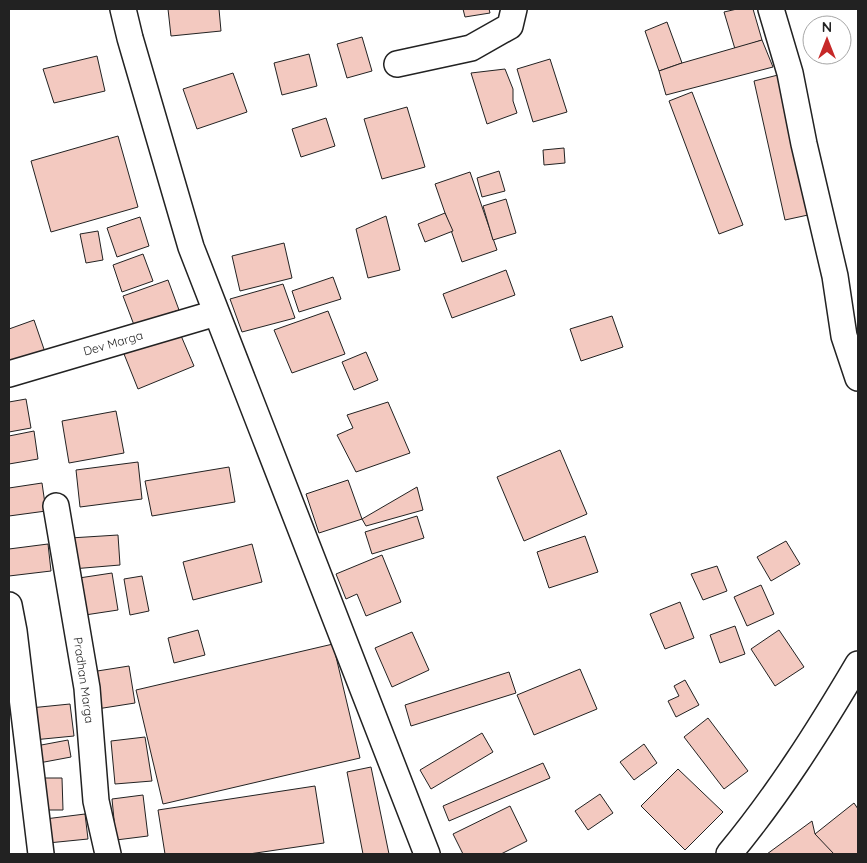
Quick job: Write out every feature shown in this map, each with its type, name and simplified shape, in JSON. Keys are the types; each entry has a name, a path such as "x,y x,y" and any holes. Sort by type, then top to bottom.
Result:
{"street":[{"path":"123,9 191,247 426,854"},
{"path":"397,64 471,48 510,26 514,9"},
{"path":"772,9 790,73 804,144 835,276 844,336 858,378"},
{"name":"Dev Marga","path":"9,374 216,313"},
{"name":"Pradhan Marga","path":"56,506 87,688 96,801 108,854"},
{"path":"9,605 14,631 41,854"},
{"path":"729,854 815,737 858,664"}],"building":[{"path":"168,9 219,9 221,31 171,36"},
{"path":"463,9 489,9 490,13 465,17"},
{"path":"737,9 753,9 762,40 735,49 724,12"},
{"path":"667,22 682,63 659,71 645,31"},
{"path":"362,37 372,71 347,78 337,44"},
{"path":"762,40 773,67 666,95 659,71"},
{"path":"309,54 317,86 282,95 274,63"},
{"path":"97,56 105,91 54,103 43,69"},
{"path":"550,59 567,112 533,122 517,69"},
{"path":"505,69 513,89 513,101 517,113 487,124 471,73"},
{"path":"233,73 247,112 197,129 183,89"},
{"path":"778,75 808,215 785,220 754,81"},
{"path":"692,92 743,225 719,234 669,101"},
{"path":"407,107 425,167 382,179 364,119"},
{"path":"326,118 335,146 301,157 292,129"},
{"path":"118,136 138,207 51,232 31,161"},
{"path":"564,148 565,163 544,165 543,150"},
{"path":"499,171 505,191 482,197 477,178"},
{"path":"470,172 497,250 462,262 435,184"},
{"path":"506,199 516,233 493,240 483,206"},
{"path":"445,213 453,231 425,242 418,224"},
{"path":"386,216 400,270 368,278 356,229"},
{"path":"140,217 149,246 117,257 107,228"},
{"path":"98,231 103,260 86,263 80,234"},
{"path":"284,243 292,278 240,291 232,256"},
{"path":"143,254 153,281 122,292 113,265"},
{"path":"506,270 515,295 452,318 443,294"},
{"path":"333,277 341,299 299,312 292,291"},
{"path":"168,280 179,310 134,325 123,296"},
{"path":"283,284 295,318 242,332 230,299"},
{"path":"328,311 345,354 292,373 274,330"},
{"path":"612,316 623,347 581,361 570,329"},
{"path":"34,320 47,358 9,371 9,329"},
{"path":"179,331 194,366 138,389 124,354"},
{"path":"366,352 378,380 354,390 342,362"},
{"path":"26,399 31,428 9,432 9,402"},
{"path":"388,402 410,453 356,472 337,435 353,428 347,415"},
{"path":"116,411 124,453 69,463 62,421"},
{"path":"34,431 38,459 9,464 9,436"},
{"path":"560,450 587,514 524,541 497,477"},
{"path":"138,462 142,499 80,507 76,470"},
{"path":"229,467 235,502 152,516 145,481"},
{"path":"348,480 362,519 319,533 306,494"},
{"path":"42,483 46,511 9,516 9,488"},
{"path":"417,487 423,510 366,526 362,519"},
{"path":"417,516 424,538 372,554 365,532"},
{"path":"118,535 120,565 72,569 70,538"},
{"path":"585,536 598,572 549,588 537,552"},
{"path":"786,541 800,564 771,581 757,557"},
{"path":"48,544 51,571 9,576 9,549"},
{"path":"252,544 262,582 193,600 183,562"},
{"path":"382,555 401,602 366,616 357,594 346,599 336,574"},
{"path":"717,566 727,591 703,600 691,574"},
{"path":"112,573 118,610 85,615 79,578"},
{"path":"142,576 149,611 130,615 124,579"},
{"path":"761,585 774,614 747,626 734,597"},
{"path":"680,602 694,638 665,649 650,614"},
{"path":"735,626 745,654 720,663 710,635"},
{"path":"198,630 205,655 174,663 168,638"},
{"path":"779,630 804,667 775,686 751,649"},
{"path":"412,632 429,670 392,687 375,648"},
{"path":"333,644 360,758 163,804 136,690"},
{"path":"129,666 135,703 97,709 91,672"},
{"path":"580,669 597,709 534,735 517,695"},
{"path":"509,672 516,693 411,726 405,705"},
{"path":"685,680 699,705 676,717 668,701 679,696 674,686"},
{"path":"70,704 74,736 33,740 30,708"},
{"path":"708,718 748,771 724,789 684,737"},
{"path":"482,733 493,752 431,789 420,770"},
{"path":"145,737 152,781 115,784 111,741"},
{"path":"68,740 71,757 39,763 36,746"},
{"path":"644,744 657,763 634,780 620,762"},
{"path":"543,763 550,778 449,821 443,806"},
{"path":"371,767 389,854 363,854 347,772"},
{"path":"678,769 723,812 685,850 641,806"},
{"path":"42,778 62,778 63,810 43,810"},
{"path":"315,786 324,843 249,854 165,854 158,810"},
{"path":"600,794 613,813 588,830 575,811"},
{"path":"143,795 148,836 116,840 112,799"},
{"path":"854,803 858,809 858,854 831,854 815,834"},
{"path":"510,806 527,841 501,854 463,854 453,834"},
{"path":"85,814 88,839 48,843 45,819"},
{"path":"812,821 815,834 834,854 767,854"}]}
